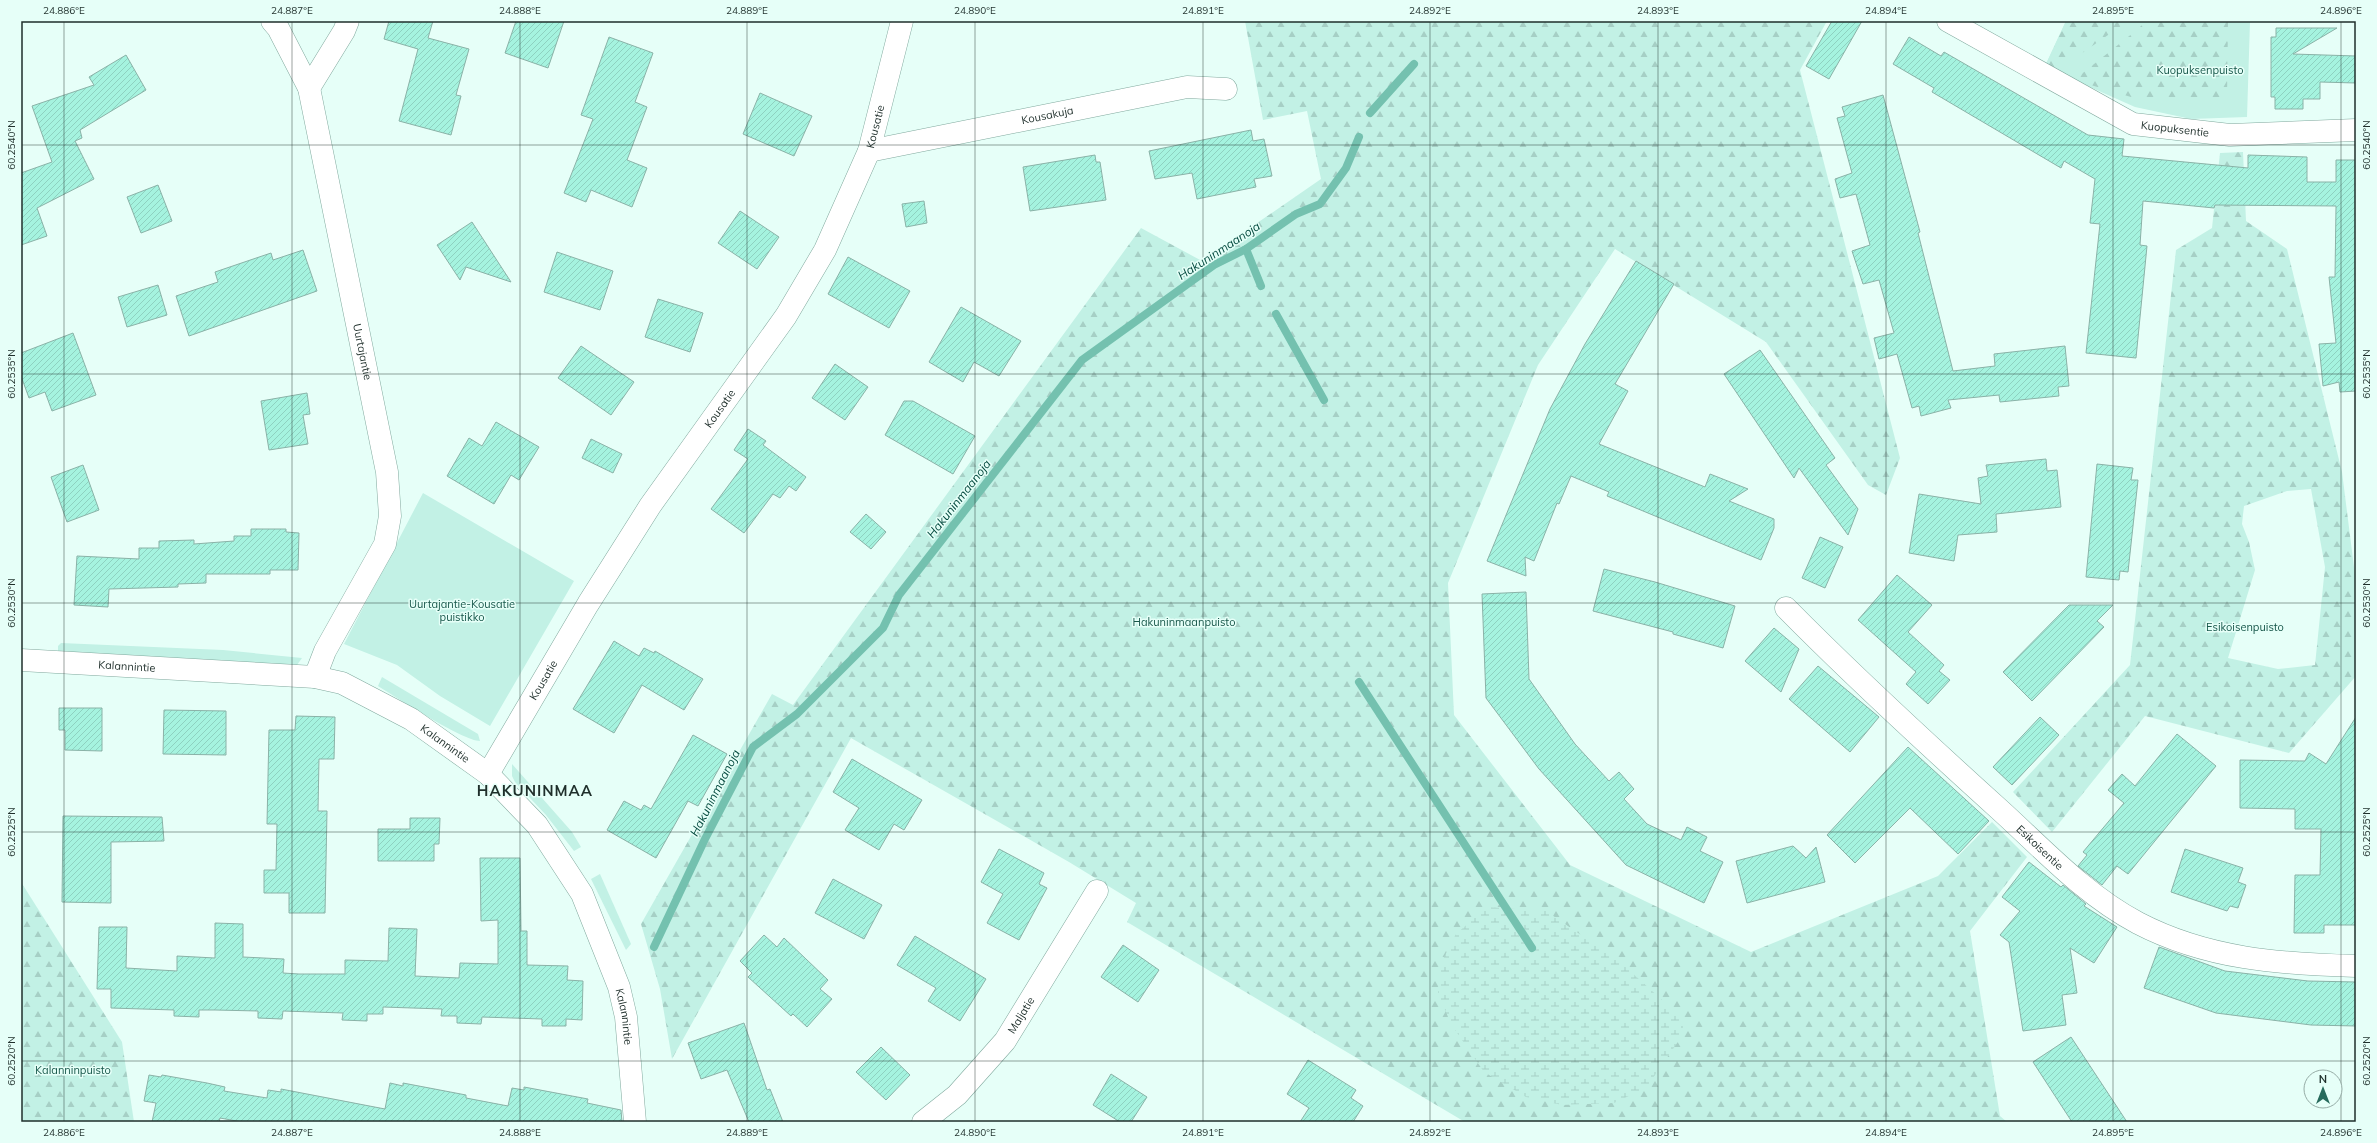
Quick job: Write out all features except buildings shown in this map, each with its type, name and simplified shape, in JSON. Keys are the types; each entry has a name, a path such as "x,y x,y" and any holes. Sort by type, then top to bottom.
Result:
{"street":[{"name":"Uurtajantie","path":"272,21 278,28 309,88 387,472 390,516 385,544 325,651 316,677"},
{"path":"309,88 344,32 348,21"},
{"name":"Kousatie","path":"488,774 588,604 650,506 786,316 825,250 869,151 902,21"},
{"name":"Kuopuksentie","path":"1948,21 2133,124 2230,136 2356,130"},
{"name":"Kousakuja","path":"869,151 1187,87 1226,89"},
{"name":"Esikoisentie","path":"1786,608 1911,729 2056,863 2093,894 2132,919 2181,940 2224,954 2286,964 2356,966"},
{"name":"Kalannintie","path":"21,660 316,677 342,683 411,719 488,774 538,825 582,894 597,929 619,987 626,1017 635,1122"},
{"name":"Maljatie","path":"923,1122 957,1095 1005,1041 1097,891"}],"green space":[{"name":"Hakuninmaanpuisto","path":"1245,21 1827,21 1800,70 1900,458 1886,495 1868,485 1766,342 1615,249 1538,365 1448,583 1454,715 1570,865 1751,952 1938,876 1992,822 2027,857 1970,931 2000,1116 2007,1122 1465,1122 1127,922 1136,903 1069,862 851,738 672,1059 660,989 641,924 772,694 793,705 1141,228 1202,261 1321,179 1307,111 1263,120"},
{"name":"Kuopuksenpuisto","path":"2066,21 2250,21 2247,117 2191,119 2135,107 2074,80 2046,64"},
{"path":"2066,21 2128,21 2058,70 2046,64"},
{"path":"2146,21 2228,21 2227,99 2141,100 2074,80"},
{"name":"Esikoisenpuisto","path":"2243,152 2246,221 2287,249 2342,472 2356,583 2356,676 2289,753 2145,716 2052,832 2013,792 2130,665 2176,250 2212,228 2220,153","holes":["2311,489 2325,567 2315,665 2278,669 2228,658 2255,570 2249,542 2242,524 2244,506 2287,491"]},
{"name":"Uurtajantie-Kousatie puistikko","path":"423,493 574,581 490,726 440,696 397,665 344,644"},
{"path":"61,643 223,650 302,658 297,665 58,653 58,646"},
{"path":"382,677 478,734 480,741 459,734 378,686"},
{"path":"512,764 572,832 581,847 574,851 546,815 515,782 512,776"},
{"path":"600,874 631,944 626,950 591,879"},
{"name":"Kalanninpuisto","path":"21,882 122,1042 134,1122 21,1122"},
{"path":"1487,907 1546,911 1619,961 1682,1018 1682,1036 1646,1088 1614,1103 1562,1105 1526,1097 1484,1072 1451,1024 1438,993 1440,965 1456,934"}],"waterway":[{"name":"Hakuninmaanoja","path":"1370,113 1414,64"},
{"name":"Hakuninmaanoja","path":"654,947 705,839 753,747 797,714 883,628 899,595 1082,360 1214,265 1246,249 1296,214 1320,204 1346,168 1359,137"},
{"path":"1246,249 1261,286"},
{"path":"1276,314 1324,400"},
{"path":"1359,682 1532,948"}],"district":[{"name":"HAKUNINMAA","path":"535,791"}]}
